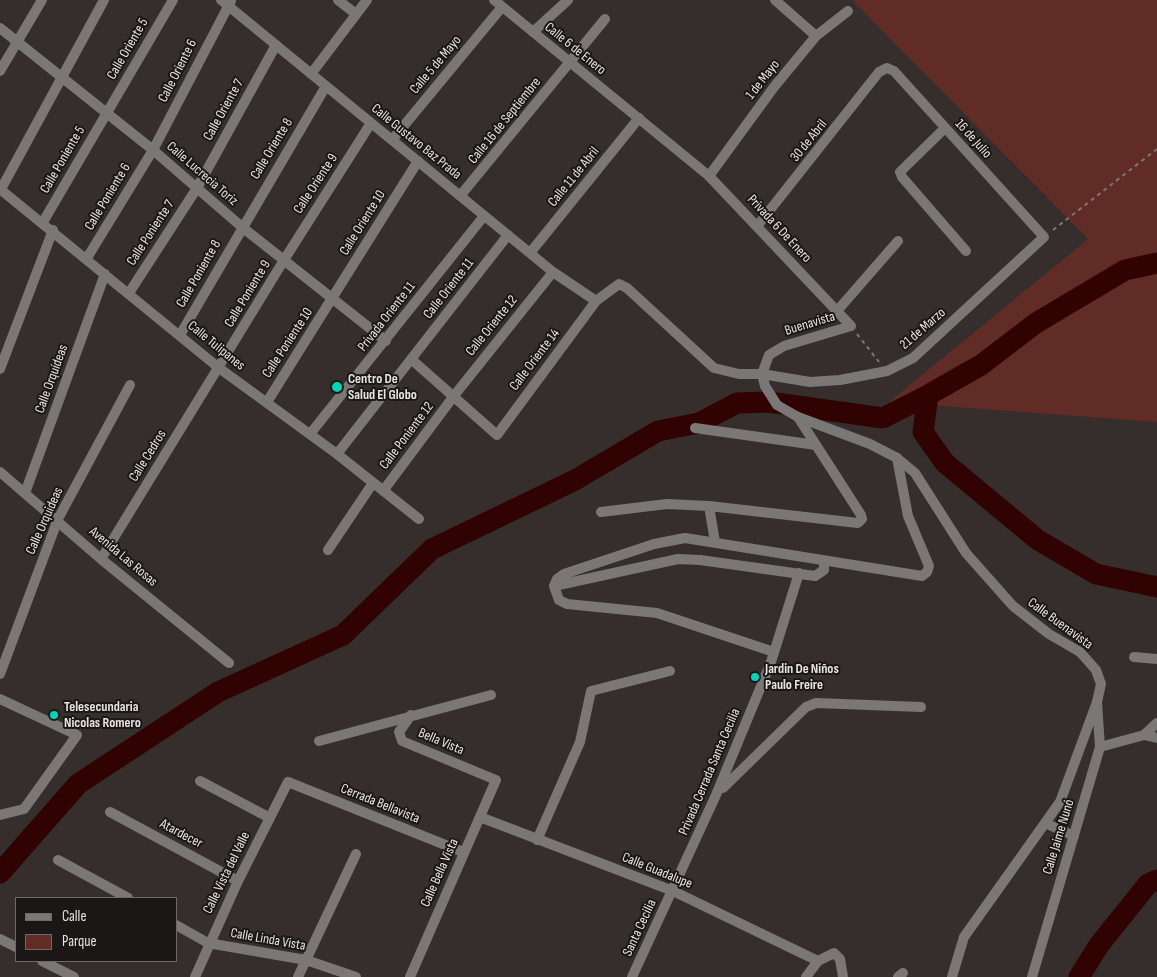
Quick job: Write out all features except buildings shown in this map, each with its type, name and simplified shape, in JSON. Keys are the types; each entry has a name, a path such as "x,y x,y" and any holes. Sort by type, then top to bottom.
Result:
{"street":[{"path":"0,71 42,0"},
{"path":"0,189 104,0"},
{"name":"Calle Oriente 5","path":"107,112 173,0"},
{"path":"338,0 356,14"},
{"path":"311,74 367,0"},
{"path":"533,32 568,0"},
{"path":"775,0 816,36"},
{"name":"Calle Gustavo Baz Prada","path":"226,2 553,272 596,301"},
{"name":"Calle Oriente 6","path":"153,150 226,2"},
{"name":"Calle 6 de Enero","path":"498,3 639,118"},
{"name":"Calle 5 de Mayo","path":"392,140 498,3"},
{"name":"1 de Mayo","path":"709,176 774,87 816,36 848,11"},
{"name":"Calle 16 de Septiembre","path":"460,196 605,19"},
{"name":"Calle Lucrecia Toriz","path":"0,28 107,112 242,227 386,340"},
{"name":"Calle Oriente 7","path":"197,188 276,45"},
{"name":"16 de Julio","path":"879,72 887,68 894,71 1044,237"},
{"name":"30 de Abril","path":"758,225 879,72"},
{"name":"Calle Oriente 8","path":"242,227 326,86"},
{"name":"Calle Poniente 5","path":"43,222 107,112"},
{"name":"Privada 6 De Enero","path":"639,118 709,176 758,225 851,326"},
{"name":"Calle 11 de Abril","path":"530,253 639,118"},
{"name":"Calle Oriente 9","path":"284,260 372,123"},
{"path":"945,128 900,172 902,177 966,251"},
{"name":"Calle Poniente 6","path":"87,258 153,150"},
{"name":"Calle Oriente 10","path":"333,299 418,161"},
{"name":"Calle Poniente 7","path":"129,293 197,188"},
{"name":"Calle Tulipanes","path":"0,189 53,230 219,368 337,454 419,519"},
{"name":"Privada Oriente 11","path":"310,434 484,216"},
{"name":"Calle Poniente 8","path":"180,335 242,227"},
{"path":"0,369 53,230"},
{"name":"Calle Oriente 11","path":"337,454 508,235"},
{"name":"21 de Marzo","path":"762,374 810,382 840,380 887,372 913,358 1044,237"},
{"path":"837,311 898,241"},
{"name":"Calle Poniente 9","path":"219,368 284,260"},
{"name":"Calle Oriente 12","path":"453,397 553,272"},
{"name":"Calle Orquídeas","path":"25,493 105,274"},
{"name":"Calle Oriente 14","path":"453,397 497,435 596,301 619,284 627,288 714,368 739,374 762,374"},
{"name":"Calle Poniente 10","path":"267,402 333,299"},
{"name":"Buenavista","path":"762,374 769,355 784,346 851,326"},
{"path":"411,359 453,397"},
{"name":"Calle Cedros","path":"101,559 219,368"},
{"name":"Calle Buenavista","path":"762,374 767,388 777,405 798,417 861,440 897,458 914,473 966,553 1013,606 1049,634 1080,652 1096,670 1101,684 1097,702 1060,802 964,937 952,977"},
{"name":"Calle Orquideas","path":"0,674 58,519 130,385"},
{"name":"Calle Poniente 12","path":"383,491 453,397"},
{"path":"601,512 667,504 709,506 858,523 862,519 861,515 798,417"},
{"path":"695,428 816,445"},
{"path":"774,652 657,613 567,604 559,600 554,586 557,579 564,574 669,540 685,538 922,576 927,572 929,566 908,516 897,458"},
{"name":"Avenida Las Rosas","path":"0,472 58,519 101,559 229,663"},
{"path":"328,550 373,483"},
{"path":"709,506 715,542"},
{"path":"554,586 678,559 700,560 815,576 824,570 824,561"},
{"name":"Privada Cerrada Santa Cecilia","path":"673,891 716,795 774,652 799,573"},
{"path":"1134,657 1157,659"},
{"path":"537,840 580,742 590,691 670,671"},
{"path":"319,741 491,695"},
{"path":"0,699 77,735 24,809 0,815"},
{"name":"Calle Jaime Nunó","path":"1032,977 1100,747 1097,702"},
{"path":"716,795 736,772 806,707 816,703 921,707"},
{"name":"Bella Vista","path":"411,715 399,732 402,741 496,780"},
{"path":"1100,747 1144,735 1157,723"},
{"path":"1144,735 1157,738"},
{"name":"Calle Bella Vista","path":"410,977 496,780"},
{"path":"200,781 270,818"},
{"name":"Calle Vista del Valle","path":"195,977 208,943 288,782"},
{"name":"Cerrada Bellavista","path":"288,782 463,852"},
{"name":"Atardecer","path":"110,812 238,881"},
{"name":"Calle Guadalupe","path":"480,817 673,891 818,961"},
{"path":"1045,823 1074,836"},
{"path":"298,977 356,854"},
{"path":"58,860 126,897"},
{"name":"Santa Cecilia","path":"632,977 673,891"},
{"name":"Calle Linda Vista","path":"178,926 208,943 306,960 356,977"},
{"path":"0,939 15,947"},
{"path":"806,977 818,961 834,953 840,959 843,977"},
{"path":"44,962 74,977"},
{"path":"1028,977 1036,962"}],"path":[{"path":"1044,237 1157,149"},
{"path":"851,326 887,372"}],"green space":[{"path":"852,0 1157,0 1157,422 889,402 1088,239"}],"waterway":[{"path":"1157,263 1125,270 1036,323 981,365 928,395 923,432 945,463 1038,540 1096,574 1157,587"},
{"path":"0,873 78,784 218,692 343,635 432,549 575,480 658,431 699,423 737,403 769,402 883,418 928,395"},
{"path":"1079,977 1099,945 1148,884 1157,880"}],"place":[{"name":"Centro De Salud El Globo","path":"337,387"},
{"name":"Jardin De Niños Paulo Freire","path":"755,677"},
{"name":"Telesecundaria Nicolas Romero","path":"54,715"}]}
